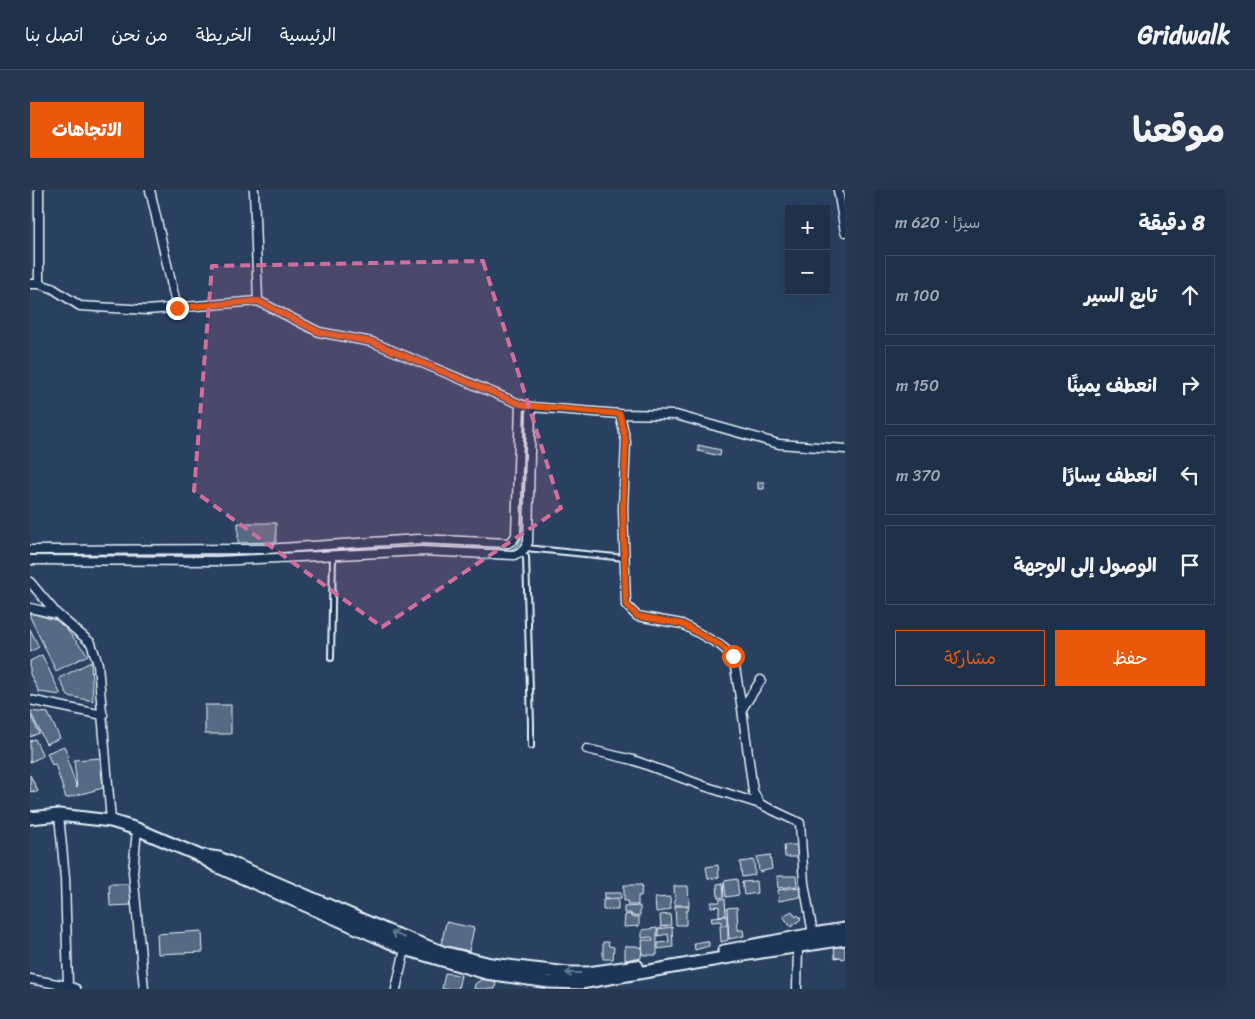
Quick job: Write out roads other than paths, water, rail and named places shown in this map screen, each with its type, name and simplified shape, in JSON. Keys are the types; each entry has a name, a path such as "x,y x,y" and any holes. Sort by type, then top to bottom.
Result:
{"main road":[{"path":"30,818 59,816 111,822 137,829 198,855 218,867 406,949 486,973 550,986 581,983 845,939"},
{"path":"198,855 219,858 390,932 442,952 490,964 542,971 569,974 588,973 662,962 845,929"}],"street":[{"path":"39,190 39,284"},
{"path":"150,190 177,308"},
{"path":"254,190 258,301"},
{"path":"838,190 845,232"},
{"path":"30,284 39,284 52,288 80,306 147,310 258,301 319,332 372,342 520,404 620,414 676,415 780,444 845,449"},
{"path":"30,550 266,549 418,539 508,544 516,535 520,404"},
{"path":"30,560 217,561 421,551 514,555 524,550 528,542 531,406"},
{"path":"620,414 626,442 623,508 626,604 637,616 682,624 720,645 733,656 753,790 760,804"},
{"path":"266,549 266,559"},
{"path":"30,582 58,614 91,643 98,664 111,822"},
{"path":"30,608 58,614"},
{"path":"742,709 761,680"},
{"path":"30,700 102,715"},
{"path":"587,749 633,760 760,804 800,823 804,883 813,934"},
{"path":"59,816 65,878 68,986"},
{"path":"137,829 133,872 144,989"},
{"path":"797,989 798,947"},
{"path":"396,989 406,949"},
{"path":"30,979 56,987 68,986 76,989"}],"lane":[{"path":"531,746 526,557 524,550 625,558"},
{"path":"331,658 333,556"}],"waterway":[{"path":"276,554 423,546 513,549 518,545 521,538 526,416"},
{"path":"30,555 258,555"}]}
